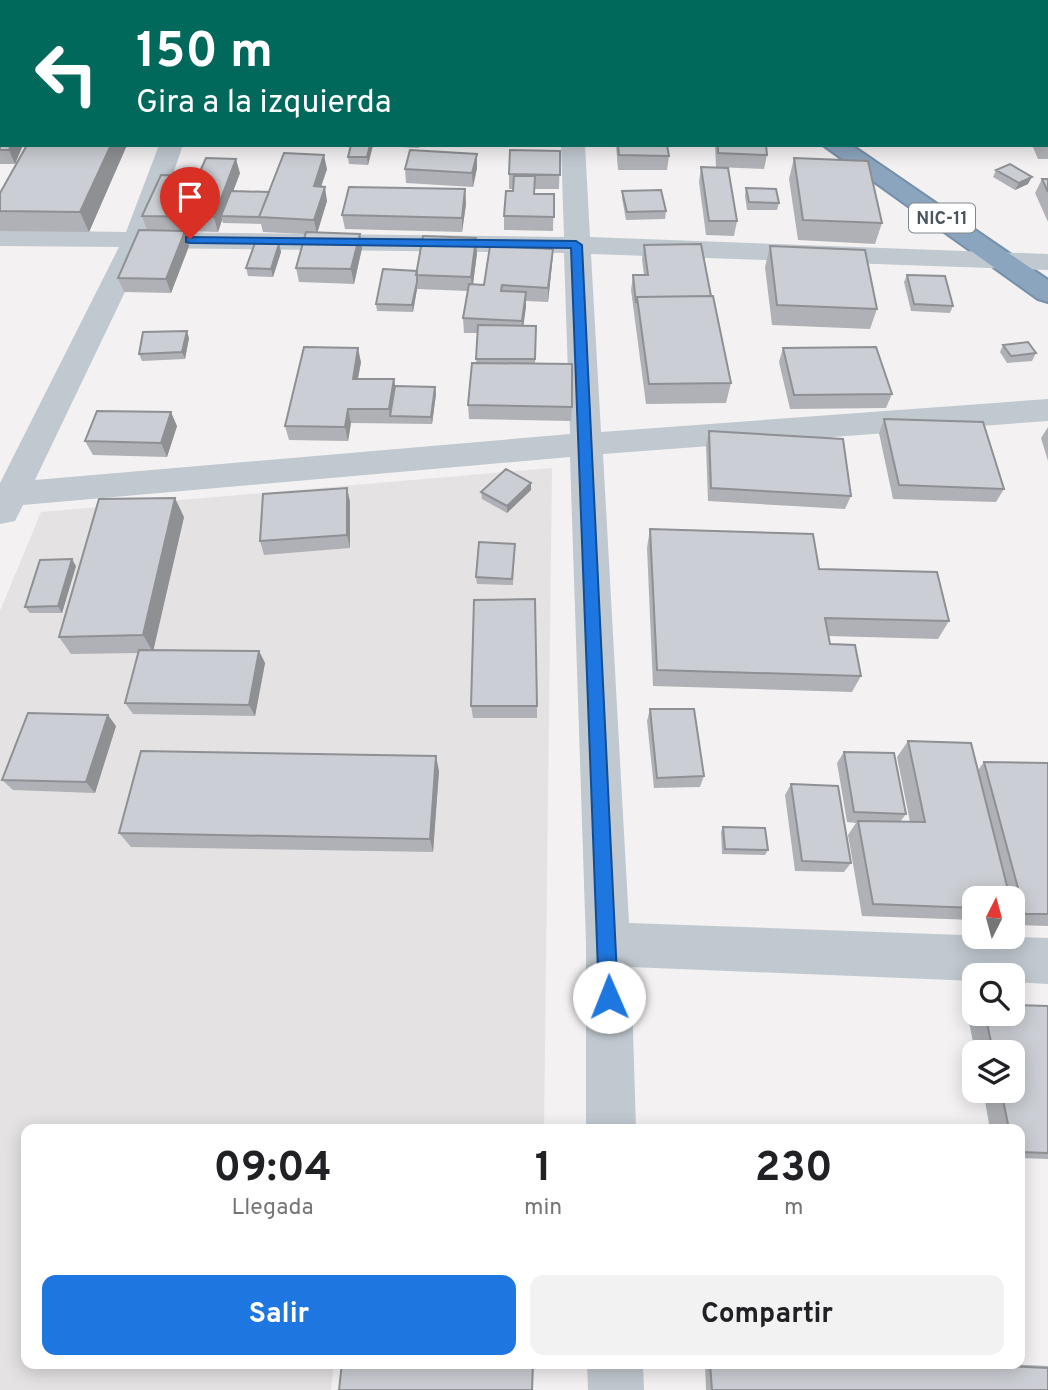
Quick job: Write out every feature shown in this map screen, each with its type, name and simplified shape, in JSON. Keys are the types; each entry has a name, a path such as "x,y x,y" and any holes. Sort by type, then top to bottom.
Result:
{"highway":[{"name":"NIC-11","path":"838,147 1048,293"}],"street":[{"path":"4,502 136,239 170,147"},
{"path":"573,147 608,944 611,1124"},
{"path":"0,238 576,245 1048,262"},
{"path":"4,502 587,444 1048,411"},
{"path":"608,944 1048,961"},
{"path":"615,1369 615,1390"}],"shaded area":[{"path":"552,468 544,1124 21,1124 21,1369 333,1369 331,1390 0,1390 0,611 41,512"}],"building":[{"path":"26,147 110,147 80,212 0,211 0,193"},
{"path":"350,147 370,147 367,157 348,157"},
{"path":"618,147 667,147 669,156 619,155"},
{"path":"718,147 766,147 767,155 718,153"},
{"path":"410,150 477,154 472,173 405,169"},
{"path":"510,150 560,151 560,175 509,174"},
{"path":"284,153 324,155 314,186 325,187 314,220 259,217"},
{"path":"206,158 236,159 214,217 142,216 161,175 198,176"},
{"path":"794,158 868,161 882,223 803,220"},
{"path":"1010,164 1032,177 1019,183 996,170"},
{"path":"701,167 728,168 737,221 709,221"},
{"path":"514,176 535,176 534,194 554,194 554,217 504,216 506,191 513,191"},
{"path":"1042,179 1048,179 1048,192"},
{"path":"349,187 465,189 462,218 342,215"},
{"path":"746,188 776,189 779,203 749,202"},
{"path":"661,190 666,211 627,212 622,191"},
{"path":"231,191 269,192 259,217 221,216"},
{"path":"139,230 185,231 166,279 118,278"},
{"path":"306,232 360,234 351,269 296,268"},
{"path":"423,236 476,238 471,277 416,275"},
{"path":"255,243 279,244 271,269 246,268"},
{"path":"701,244 711,296 637,297 636,303 633,275 648,275 644,245"},
{"path":"490,246 553,249 548,288 502,285 501,291 526,292 522,321 463,318 469,284 484,285"},
{"path":"770,246 865,250 877,309 777,305"},
{"path":"383,269 417,271 412,305 376,304"},
{"path":"907,275 945,276 953,306 914,304"},
{"path":"713,296 731,383 649,384 637,297"},
{"path":"478,325 536,326 535,359 476,359"},
{"path":"187,331 182,352 139,354 143,332"},
{"path":"1028,342 1036,353 1011,356 1003,345"},
{"path":"304,347 358,348 353,379 394,379 389,409 348,409 345,427 285,426"},
{"path":"876,347 892,394 794,395 783,348"},
{"path":"472,363 572,364 572,407 468,405"},
{"path":"395,386 435,387 431,417 390,416"},
{"path":"97,411 171,412 161,443 85,441"},
{"path":"884,419 983,422 1004,489 899,485"},
{"path":"709,431 843,439 851,496 711,488"},
{"path":"506,469 531,483 507,506 481,492"},
{"path":"347,488 347,535 260,541 263,494"},
{"path":"175,498 143,635 59,637 99,499"},
{"path":"650,529 813,534 819,569 937,572 949,621 825,618 830,644 855,645 861,676 657,670"},
{"path":"479,542 515,544 512,579 476,577"},
{"path":"72,559 58,606 25,607 40,560"},
{"path":"535,599 537,706 471,706 474,600"},
{"path":"139,650 259,651 249,705 125,703"},
{"path":"650,709 694,709 704,776 657,778"},
{"path":"28,713 108,715 86,782 2,780"},
{"path":"908,741 971,743 1007,886 962,886 962,907 873,904 858,821 925,822"},
{"path":"141,751 436,756 430,839 119,833"},
{"path":"844,752 894,753 906,814 854,812"},
{"path":"984,762 1048,763 1048,914 1026,914 1026,886 1017,886"},
{"path":"791,784 838,786 851,863 802,861"},
{"path":"723,827 765,828 768,850 725,849"},
{"path":"1025,1005 1048,1006 1048,1153 1025,1152 1025,1124 1008,1124 1004,1103 1025,1103 1025,1040 991,1040 988,1026 1025,1026"},
{"path":"1048,1368 1048,1390 712,1390 710,1369"},
{"path":"341,1369 533,1369 532,1390 339,1390"}],"route":[{"path":"190,239 576,245 609,997"}]}
